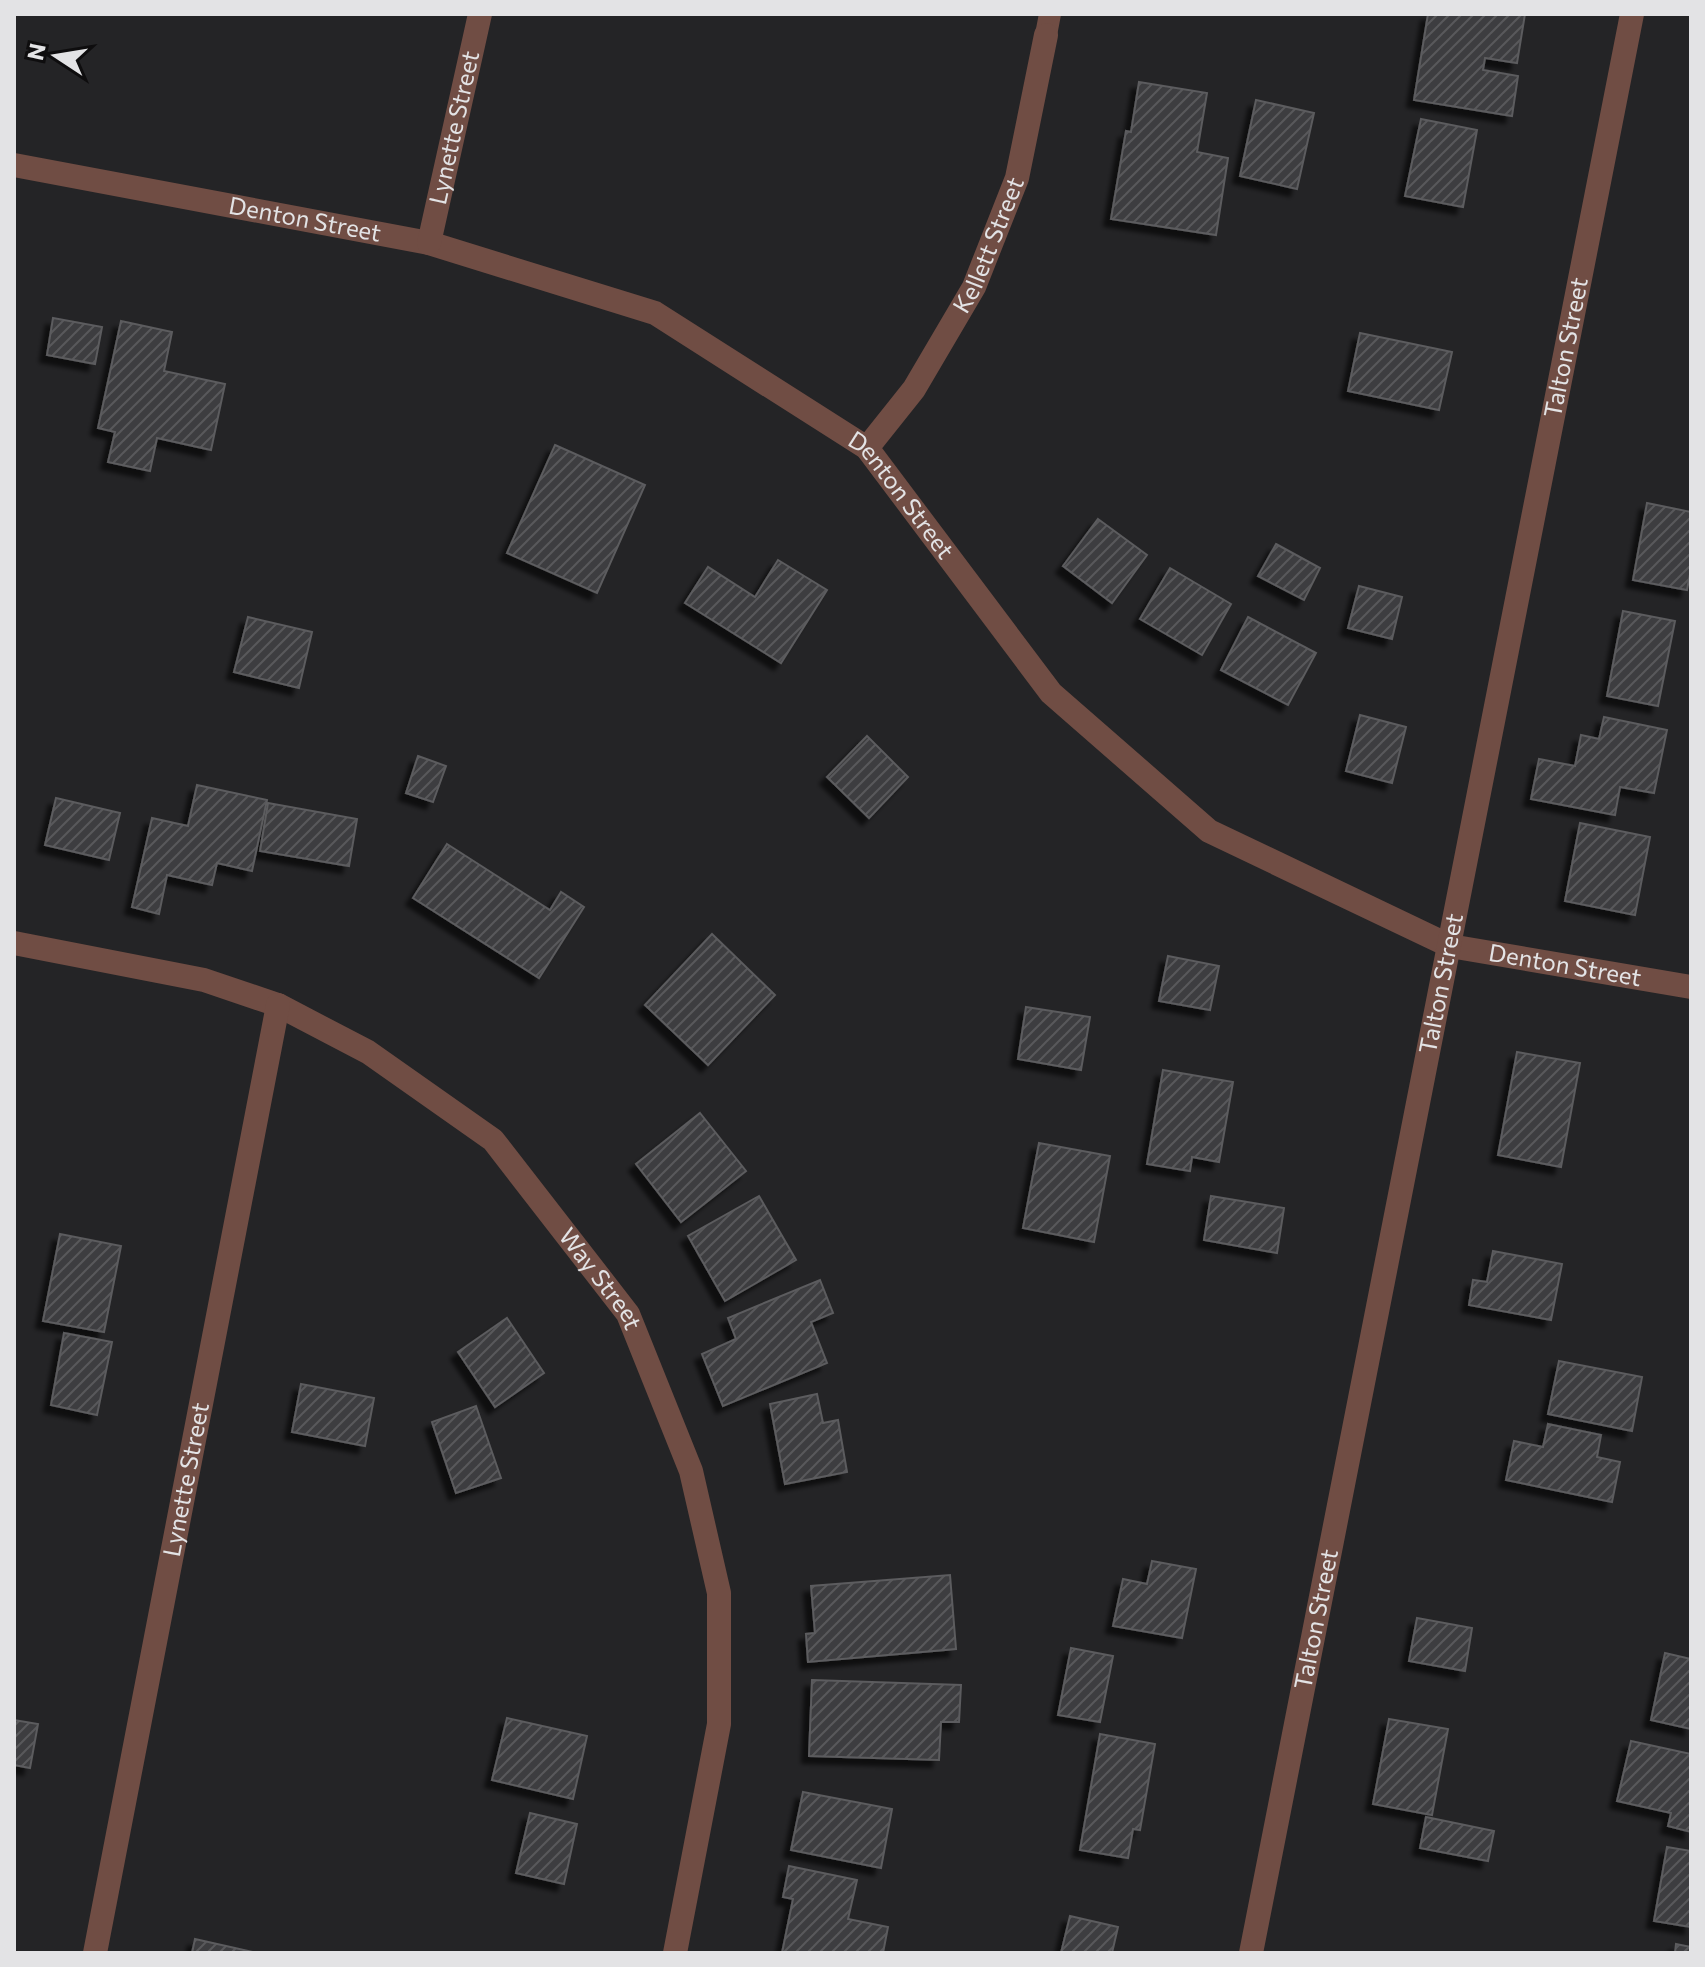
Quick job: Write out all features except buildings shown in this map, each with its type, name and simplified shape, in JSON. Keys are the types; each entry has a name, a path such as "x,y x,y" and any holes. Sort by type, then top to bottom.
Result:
{"street":[{"name":"Lynette Street","path":"429,243 480,14"},
{"name":"Talton Street","path":"1251,1953 1632,14"},
{"name":"Kellett Street","path":"867,448 914,389 974,287 1017,178 1048,24"},
{"name":"Denton Street","path":"14,165 429,243 655,313 867,448 1051,693 1209,831 1450,946 1691,987"},
{"name":"Way Street","path":"14,943 204,980 278,1005 368,1052 493,1140 628,1314 691,1471 719,1593 719,1724 675,1953"},
{"name":"Lynette Street","path":"95,1953 278,1005"}]}
